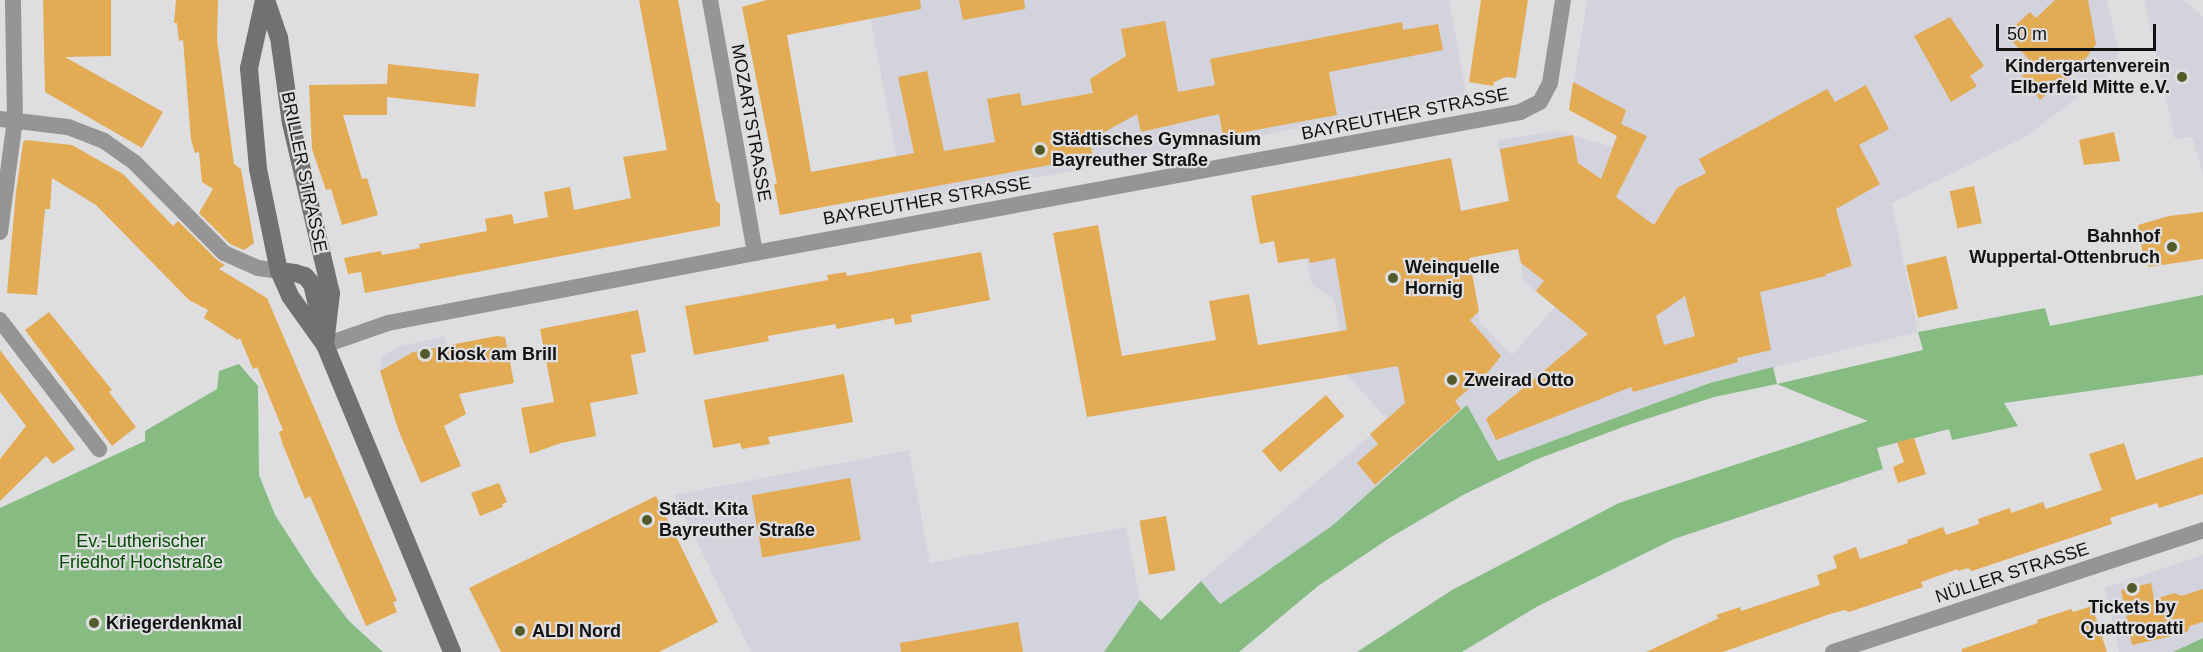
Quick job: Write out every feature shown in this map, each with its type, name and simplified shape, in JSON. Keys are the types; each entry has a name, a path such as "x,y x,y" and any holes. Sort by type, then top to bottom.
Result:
{"main road":[{"name":"BRILLER STRASSE","path":"265,0 249,68 258,169 279,271 290,296 325,345 452,652"},
{"name":"BRILLER STRASSE","path":"265,0 279,37 291,123 331,292 325,345"},
{"path":"279,271 295,273 312,284 325,345"},
{"name":"BRILLER STRASSE","path":"446,633 458,652"}],"street":[{"path":"0,232 13,0"},
{"name":"MOZARTSTRASSE","path":"710,0 754,253"},
{"name":"BAYREUTHER STRASSE","path":"325,345 388,323 754,253 1521,112 1540,102 1550,83 1563,0"},
{"path":"7,120 69,127 104,141 134,162 224,253 258,268 279,271"},
{"path":"0,320 99,449"},
{"name":"NÜLLER STRASSE","path":"1833,652 2203,530"}],"shaded area":[{"name":"Städtisches Gymnasium Bayreuther Straße","path":"867,0 1449,0 1467,97 905,202"},
{"path":"1587,0 2107,0 2119,52 2111,72 2025,137 1892,203 1918,332 1710,383 1498,461 1467,405 1333,525 1219,604 1201,581 1388,420 1347,375 1334,299 1312,285 1304,248 1462,220 1480,322 1512,355 1555,307 1524,282 1497,140 1559,131 1612,147 1626,110 1574,83"},
{"name":"Kindergartenverein Elberfeld Mitte e.V.","path":"2144,0 2184,0 2203,17 2203,173 2192,137 2175,139"},
{"path":"445,336 460,395 396,421 380,371 382,357 398,347"},
{"path":"909,450 930,563 1126,527 1140,600 1104,652 751,652 674,495"},
{"path":"2203,555 2203,638 2173,652 2119,652 2105,588"}],"green space":[{"path":"2203,295 2203,375 2004,403 2018,426 1952,440 1949,429 1877,448 1883,469 1674,539 1538,606 1462,652 1357,652 1452,590 1619,503 1868,421 1777,384 1923,350 1918,332 2045,308 2050,326"},
{"name":"Ev.-Lutherischer Friedhof Hochstraße","path":"239,364 258,386 259,475 275,515 315,577 349,621 383,652 0,652 0,508 145,441 145,431 217,389 219,371"},
{"path":"1773,367 1777,384 1714,397 1631,424 1535,460 1463,495 1391,537 1318,586 1239,652 1104,652 1140,600 1161,620 1201,581 1220,604 1333,525 1467,405 1498,461 1710,383"},
{"path":"2203,638 2203,652 2173,652"}],"building":[{"path":"43,0 111,0 111,56 65,57 163,112 142,148 45,92"},
{"path":"176,0 218,0 217,40 234,164 241,169 254,243 244,250 230,244 199,213 213,189 202,182 199,152 195,153 191,140 183,40 179,41 177,23 174,23"},
{"path":"639,0 678,0 716,201 720,204 720,226 365,293 361,272 348,274 344,258 381,251 382,255 420,248 419,244 487,231 485,219 512,214 514,224 548,217 544,192 570,187 574,210 631,198 623,157 667,150"},
{"path":"767,0 920,0 921,9 787,35 811,172 914,153 898,77 927,71 944,151 995,142 987,99 1020,93 1022,106 1093,93 1090,79 1126,56 1121,29 1165,21 1178,92 1215,85 1210,59 1402,22 1403,30 1438,24 1443,50 1329,72 1337,115 1223,136 1219,114 1141,132 1137,114 1090,140 1093,157 780,215 774,184 777,184 742,7"},
{"path":"959,0 1024,0 1025,9 963,20"},
{"path":"1481,0 1528,0 1516,78 1506,77 1494,82 1493,86 1469,82"},
{"path":"2055,0 2088,0 2096,44 2080,67 2040,100 2019,72 2031,62 2006,34 2030,12 2036,18"},
{"path":"1950,17 1984,66 1970,76 1977,86 1951,102 1914,36"},
{"path":"388,64 479,74 475,107 387,97 387,115 343,115 362,179 367,178 378,215 342,225 331,189 326,190 312,149 309,85 387,84"},
{"path":"1573,82 1626,110 1621,124 1647,136 1616,197 1654,225 1677,188 1706,173 1699,159 1827,89 1835,102 1866,85 1889,129 1859,145 1880,184 1836,209 1852,266 1826,274 1826,276 1760,292 1771,350 1737,358 1738,362 1633,392 1631,387 1496,440 1486,419 1588,334 1536,291 1544,281 1521,263 1518,249 1469,258 1479,311 1470,320 1501,356 1489,371 1455,401 1461,409 1375,485 1357,463 1378,444 1370,434 1405,403 1398,366 1087,417 1053,233 1098,225 1122,356 1216,340 1209,301 1249,294 1258,345 1347,330 1335,258 1310,263 1309,258 1278,263 1274,241 1260,244 1251,196 1451,158 1461,211 1509,201 1500,149 1573,135 1578,163 1601,179 1617,136 1569,110","holes":["1685,296 1695,336 1664,345 1656,316"]},
{"path":"2114,132 2120,161 2084,165 2079,140"},
{"path":"25,140 72,145 123,174 173,226 178,221 217,260 225,265 219,269 267,298 397,601 393,602 397,612 366,626 310,496 305,499 283,445 279,432 283,430 257,367 253,369 240,338 238,340 204,318 208,310 189,300 96,205 52,178 50,209 45,209 37,295 7,293 16,192"},
{"path":"1974,186 1982,223 1957,228 1950,191"},
{"name":"Bahnhof Wuppertal-Ottenbruch","path":"2203,212 2203,259 2148,267 2146,256 2143,256 2138,225 2169,216"},
{"path":"981,252 990,300 911,315 912,322 895,325 894,318 836,329 836,324 768,336 769,341 694,355 685,306 828,280 827,275 846,272 847,276"},
{"path":"1946,256 1958,309 1918,318 1906,265"},
{"path":"638,310 646,352 631,355 638,394 590,403 596,436 561,443 530,454 521,408 554,402 540,329"},
{"path":"49,312 112,390 109,392 136,427 112,446 25,330"},
{"path":"497,336 505,337 514,383 459,394 466,414 444,426 461,466 421,483 398,429 380,371 413,352"},
{"path":"0,350 75,449 53,464 46,456 0,501 0,459 26,426 0,392"},
{"path":"844,374 853,422 768,437 770,444 742,449 740,443 713,448 704,400"},
{"path":"1326,395 1344,416 1280,472 1262,451"},
{"path":"1914,438 1926,474 1898,483 1893,467 1904,462 1897,442"},
{"path":"2124,443 2136,480 2203,457 2203,494 2159,508 2157,503 2110,518 2112,524 1972,571 1968,568 1958,571 1958,569 1921,582 1923,587 1849,612 1845,610 1830,614 1723,652 1646,652 1719,618 1716,615 1740,607 1741,611 1820,585 1817,575 1837,568 1833,556 1856,547 1860,559 1908,543 1907,540 1943,527 1946,535 1979,524 1978,519 2010,508 2011,513 2043,502 2046,509 2102,490 2089,454"},
{"path":"850,478 861,540 762,557 752,495"},
{"path":"499,483 507,502 502,504 503,507 480,516 471,493"},
{"path":"656,496 718,622 659,652 501,652 469,588"},
{"path":"1166,516 1176,570 1149,575 1139,521"},
{"path":"2151,583 2154,599 2175,593 2181,596 2203,589 2203,622 2190,626 2187,632 2132,645 2121,590"},
{"path":"2092,606 2107,652 1962,652 1962,649 2038,623 2037,620 2071,609 2073,612"},
{"path":"1018,622 1023,652 901,652 900,643"}],"place":[{"name":"Kindergartenverein Elberfeld Mitte e.V.","path":"2182,77"},
{"name":"Städtisches Gymnasium Bayreuther Straße","path":"1040,150"},
{"name":"Bahnhof Wuppertal-Ottenbruch","path":"2172,247"},
{"name":"Weinquelle Hornig","path":"1393,278"},
{"name":"Kiosk am Brill","path":"425,354"},
{"name":"Zweirad Otto","path":"1452,380"},
{"name":"Städt. Kita Bayreuther Straße","path":"647,520"},
{"name":"Tickets by Quattrogatti","path":"2132,588"},
{"name":"Kriegerdenkmal","path":"94,623"},
{"name":"ALDI Nord","path":"520,631"}]}
